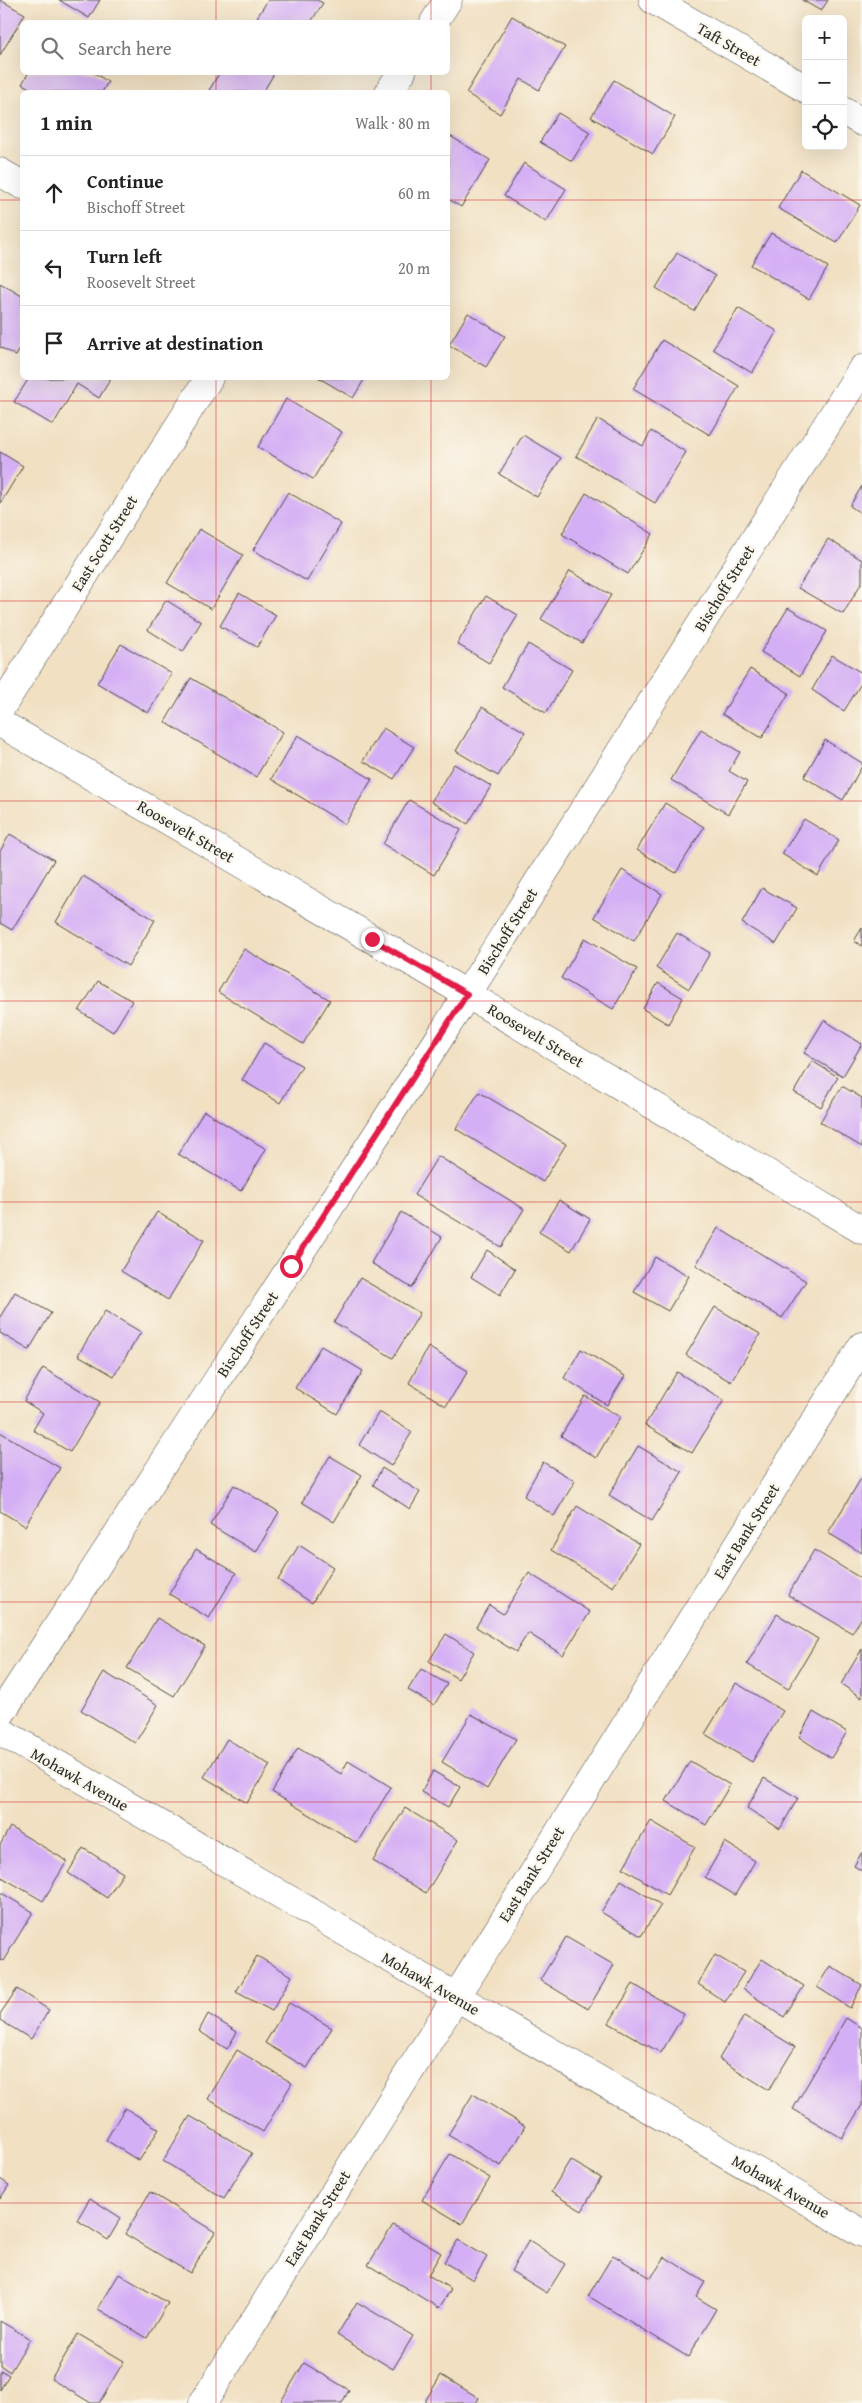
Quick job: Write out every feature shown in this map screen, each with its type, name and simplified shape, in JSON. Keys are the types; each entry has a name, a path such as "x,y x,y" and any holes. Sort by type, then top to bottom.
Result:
{"street":[{"path":"435,20 448,0"},
{"name":"Taft Street","path":"653,0 802,87"},
{"path":"390,90 400,75"},
{"path":"847,113 862,122"},
{"path":"0,172 20,185"},
{"name":"Bischoff Street","path":"0,1715 467,994 862,369"},
{"name":"East Scott Street","path":"0,709 208,380"},
{"name":"Roosevelt Street","path":"0,723 467,994 862,1230"},
{"name":"East Bank Street","path":"203,2403 862,1346"},
{"name":"Mohawk Avenue","path":"0,1731 862,2233"}],"building":[{"path":"0,0 25,14 0,55"},
{"path":"59,0 100,0 89,18"},
{"path":"268,0 317,0 323,3 312,20 255,20"},
{"path":"802,0 828,0 821,11"},
{"path":"512,16 565,47 539,90 521,79 500,114 466,93"},
{"path":"27,75 98,75 108,82 103,90 33,90 22,84"},
{"path":"218,75 273,75 264,90 209,90"},
{"path":"614,80 675,117 653,154 591,117"},
{"path":"558,113 590,132 572,161 540,142"},
{"path":"450,136 490,160 461,207 450,200"},
{"path":"524,163 566,189 546,222 504,196"},
{"path":"801,170 860,205 837,243 778,208"},
{"path":"771,233 828,267 809,299 751,265"},
{"path":"677,253 715,276 694,311 656,288"},
{"path":"0,283 20,295 20,349 16,356 0,347"},
{"path":"738,308 777,331 752,373 713,349"},
{"path":"468,313 505,336 486,367 450,346"},
{"path":"662,340 739,386 710,435 633,389"},
{"path":"28,380 110,380 99,398 77,384 53,425 14,402"},
{"path":"322,380 364,380 353,398"},
{"path":"286,399 342,432 313,479 258,447"},
{"path":"598,419 643,446 651,431 686,452 655,503 576,456"},
{"path":"523,435 561,458 537,497 499,474"},
{"path":"0,452 23,466 0,504"},
{"path":"862,486 862,514 850,506"},
{"path":"288,492 341,524 307,581 253,550"},
{"path":"586,493 653,534 628,574 562,534"},
{"path":"199,529 243,555 211,609 167,583"},
{"path":"828,539 862,560 862,582 843,614 798,588"},
{"path":"570,571 611,595 582,643 541,619"},
{"path":"239,593 276,615 257,647 220,626"},
{"path":"486,596 518,615 489,663 457,644"},
{"path":"166,600 201,622 183,652 148,630"},
{"path":"788,608 827,631 800,676 761,652"},
{"path":"121,644 172,674 148,713 97,683"},
{"path":"528,644 572,670 546,713 502,687"},
{"path":"832,655 862,673 862,682 844,711 812,690"},
{"path":"750,669 789,693 762,738 722,714"},
{"path":"191,678 283,732 256,777 165,722"},
{"path":"482,707 525,732 498,776 456,751"},
{"path":"383,728 414,747 394,779 363,761"},
{"path":"701,729 740,752 729,771 747,782 728,814 671,780"},
{"path":"298,735 372,779 345,824 271,779"},
{"path":"825,740 862,763 843,800 804,777"},
{"path":"454,764 491,786 468,824 431,802"},
{"path":"409,800 461,830 434,875 383,844"},
{"path":"665,803 704,827 676,873 637,850"},
{"path":"804,819 839,840 818,876 782,854"},
{"path":"10,834 54,860 12,930 0,923 0,851"},
{"path":"622,870 662,894 634,941 594,917"},
{"path":"83,876 155,920 128,966 56,922"},
{"path":"762,888 797,908 776,944 742,923"},
{"path":"862,928 862,946 854,941"},
{"path":"677,933 710,953 689,989 656,968"},
{"path":"585,938 637,969 613,1009 561,978"},
{"path":"244,949 330,1000 303,1044 218,992"},
{"path":"98,981 132,1001 113,1032 79,1011"},
{"path":"658,983 683,998 668,1024 643,1009"},
{"path":"824,1020 862,1044 843,1076 804,1053"},
{"path":"264,1043 302,1066 280,1103 242,1080"},
{"path":"812,1061 838,1077 821,1107 794,1092"},
{"path":"842,1086 862,1098 862,1147 820,1122"},
{"path":"479,1092 566,1144 543,1182 456,1129"},
{"path":"204,1111 266,1149 241,1191 178,1154"},
{"path":"438,1156 524,1209 501,1247 414,1195"},
{"path":"559,1200 590,1219 571,1251 539,1232"},
{"path":"157,1212 204,1240 168,1300 121,1271"},
{"path":"401,1212 442,1237 412,1288 371,1263"},
{"path":"718,1228 806,1281 782,1318 696,1265"},
{"path":"487,1250 515,1269 500,1295 471,1277"},
{"path":"655,1257 689,1276 668,1311 634,1292"},
{"path":"360,1278 420,1313 393,1358 334,1322"},
{"path":"15,1292 51,1313 29,1350 0,1333 0,1317"},
{"path":"715,1307 760,1334 731,1382 686,1355"},
{"path":"105,1311 141,1332 114,1376 78,1355"},
{"path":"321,1346 363,1371 337,1414 295,1388"},
{"path":"428,1347 468,1371 446,1406 409,1383"},
{"path":"581,1349 625,1376 607,1405 564,1378"},
{"path":"43,1368 100,1402 70,1452 33,1430 43,1413 24,1401"},
{"path":"677,1372 724,1400 692,1453 645,1425"},
{"path":"585,1396 620,1417 596,1458 561,1436"},
{"path":"379,1412 412,1432 391,1466 359,1445"},
{"path":"0,1432 60,1468 25,1526 0,1511"},
{"path":"638,1446 682,1472 652,1521 609,1495"},
{"path":"330,1456 362,1475 334,1522 302,1502"},
{"path":"543,1462 575,1481 554,1516 524,1496"},
{"path":"382,1468 420,1492 410,1509 373,1485"},
{"path":"862,1477 862,1553 828,1533"},
{"path":"234,1485 279,1512 256,1552 210,1525"},
{"path":"577,1506 639,1544 613,1587 551,1550"},
{"path":"299,1545 333,1567 312,1603 278,1580"},
{"path":"196,1549 236,1573 209,1618 169,1594"},
{"path":"814,1550 862,1579 862,1617 852,1633 788,1595"},
{"path":"529,1573 590,1612 563,1655 528,1633 516,1652 476,1627 489,1605 503,1614"},
{"path":"777,1614 818,1639 788,1689 747,1664"},
{"path":"157,1618 205,1646 174,1696 127,1668"},
{"path":"446,1634 474,1652 458,1679 429,1661"},
{"path":"862,1649 862,1698 841,1684"},
{"path":"421,1669 447,1684 434,1705 408,1690"},
{"path":"104,1672 158,1705 135,1743 81,1710"},
{"path":"736,1683 783,1711 752,1762 705,1734"},
{"path":"813,1712 847,1732 831,1758 799,1737"},
{"path":"471,1714 516,1739 487,1789 442,1762"},
{"path":"227,1739 270,1765 247,1803 204,1777"},
{"path":"298,1748 341,1774 348,1761 391,1787 357,1843 272,1792"},
{"path":"690,1761 730,1785 706,1825 666,1801"},
{"path":"433,1771 460,1787 448,1807 421,1792"},
{"path":"764,1778 798,1798 780,1829 747,1808"},
{"path":"405,1808 458,1840 426,1893 373,1861"},
{"path":"651,1821 695,1847 667,1895 623,1868"},
{"path":"10,1827 67,1861 43,1901 0,1876 0,1845"},
{"path":"725,1842 755,1861 735,1895 705,1877"},
{"path":"83,1848 123,1873 107,1898 68,1873"},
{"path":"862,1852 862,1871 854,1866"},
{"path":"621,1880 661,1905 641,1936 601,1912"},
{"path":"0,1892 33,1912 3,1961 0,1960"},
{"path":"566,1937 614,1965 588,2009 540,1980"},
{"path":"715,1955 744,1972 725,2002 698,1984"},
{"path":"257,1956 292,1976 272,2011 236,1992"},
{"path":"762,1959 804,1986 784,2017 743,1989"},
{"path":"830,1966 862,1985 850,2008 817,1987"},
{"path":"633,1984 684,2014 661,2053 609,2023"},
{"path":"17,1989 49,2010 31,2039 0,2020 0,2014"},
{"path":"289,2003 332,2028 307,2068 265,2043"},
{"path":"208,2014 237,2032 227,2049 199,2031"},
{"path":"744,2016 795,2047 769,2090 719,2059"},
{"path":"846,2018 862,2028 862,2105 842,2138 793,2109"},
{"path":"237,2050 292,2083 263,2132 208,2099"},
{"path":"473,2094 525,2126 501,2166 448,2135"},
{"path":"125,2108 159,2129 139,2161 106,2140"},
{"path":"190,2116 252,2153 224,2198 163,2161"},
{"path":"450,2154 490,2178 462,2224 422,2200"},
{"path":"570,2160 601,2178 582,2211 551,2192"},
{"path":"0,2179 9,2185 0,2199"},
{"path":"150,2192 215,2232 190,2273 125,2234"},
{"path":"90,2198 121,2218 108,2240 77,2220"},
{"path":"393,2225 441,2253 428,2275 451,2289 439,2308 368,2265"},
{"path":"458,2240 487,2257 473,2280 444,2262"},
{"path":"529,2240 565,2264 547,2293 511,2271"},
{"path":"613,2255 651,2278 665,2257 705,2282 696,2297 716,2309 688,2357 588,2296"},
{"path":"119,2274 168,2303 147,2338 98,2309"},
{"path":"357,2302 413,2336 393,2369 337,2335"},
{"path":"0,2321 30,2339 10,2372 0,2365"},
{"path":"78,2334 124,2361 99,2403 91,2403 51,2379"},
{"path":"304,2363 349,2390 342,2403 280,2403"},
{"path":"0,2370 9,2375 0,2390"},
{"path":"441,2375 479,2398 476,2403 424,2403"}],"route":[{"path":"291,1266 467,994 372,939"}]}
